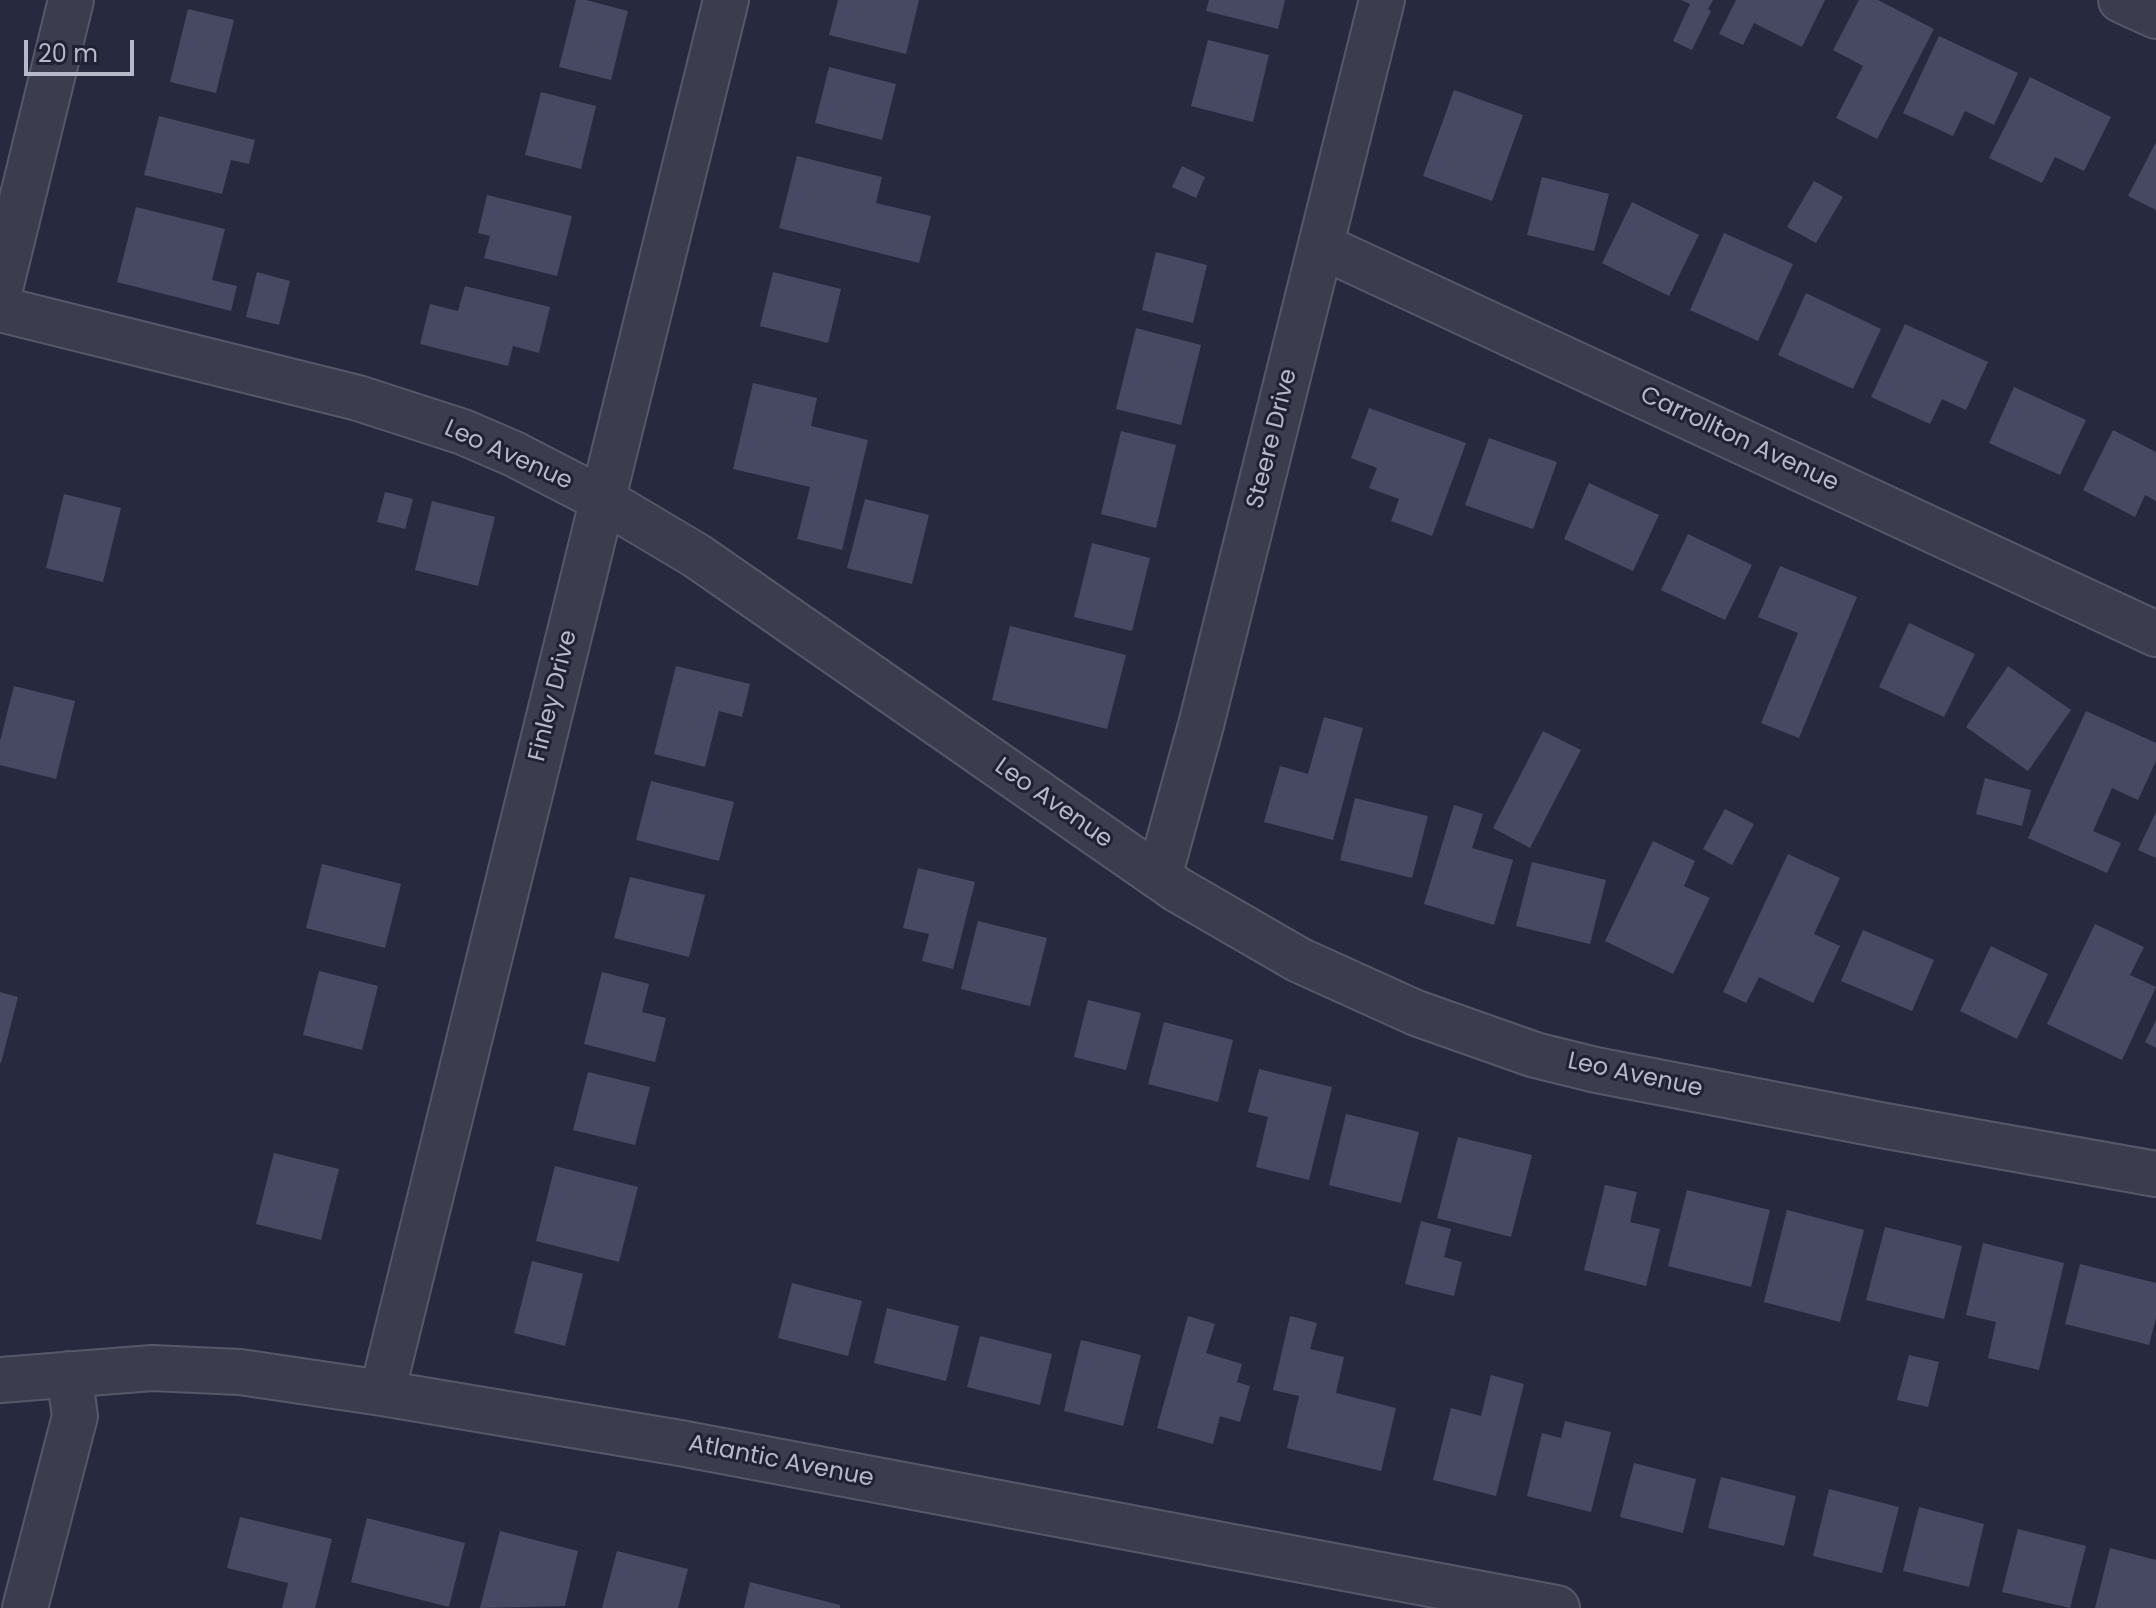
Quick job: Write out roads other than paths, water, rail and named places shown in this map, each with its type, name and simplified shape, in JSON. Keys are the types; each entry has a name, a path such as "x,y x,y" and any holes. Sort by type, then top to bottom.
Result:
{"street":[{"path":"0,289 71,0"},
{"name":"Finley Drive","path":"382,1393 726,0"},
{"name":"Steere Drive","path":"1159,877 1205,709 1382,0"},
{"path":"2121,0 2156,16"},
{"name":"Carrollton Avenue","path":"1321,246 2156,634"},
{"name":"Leo Avenue","path":"0,309 358,398 463,432 514,454 603,500 697,556 1159,877 1299,960 1416,1013 1535,1055 1596,1070 2156,1174"},
{"name":"Atlantic Avenue","path":"0,1380 152,1368 240,1372 696,1446 1557,1608"},
{"path":"25,1608 75,1416 69,1374"}]}
